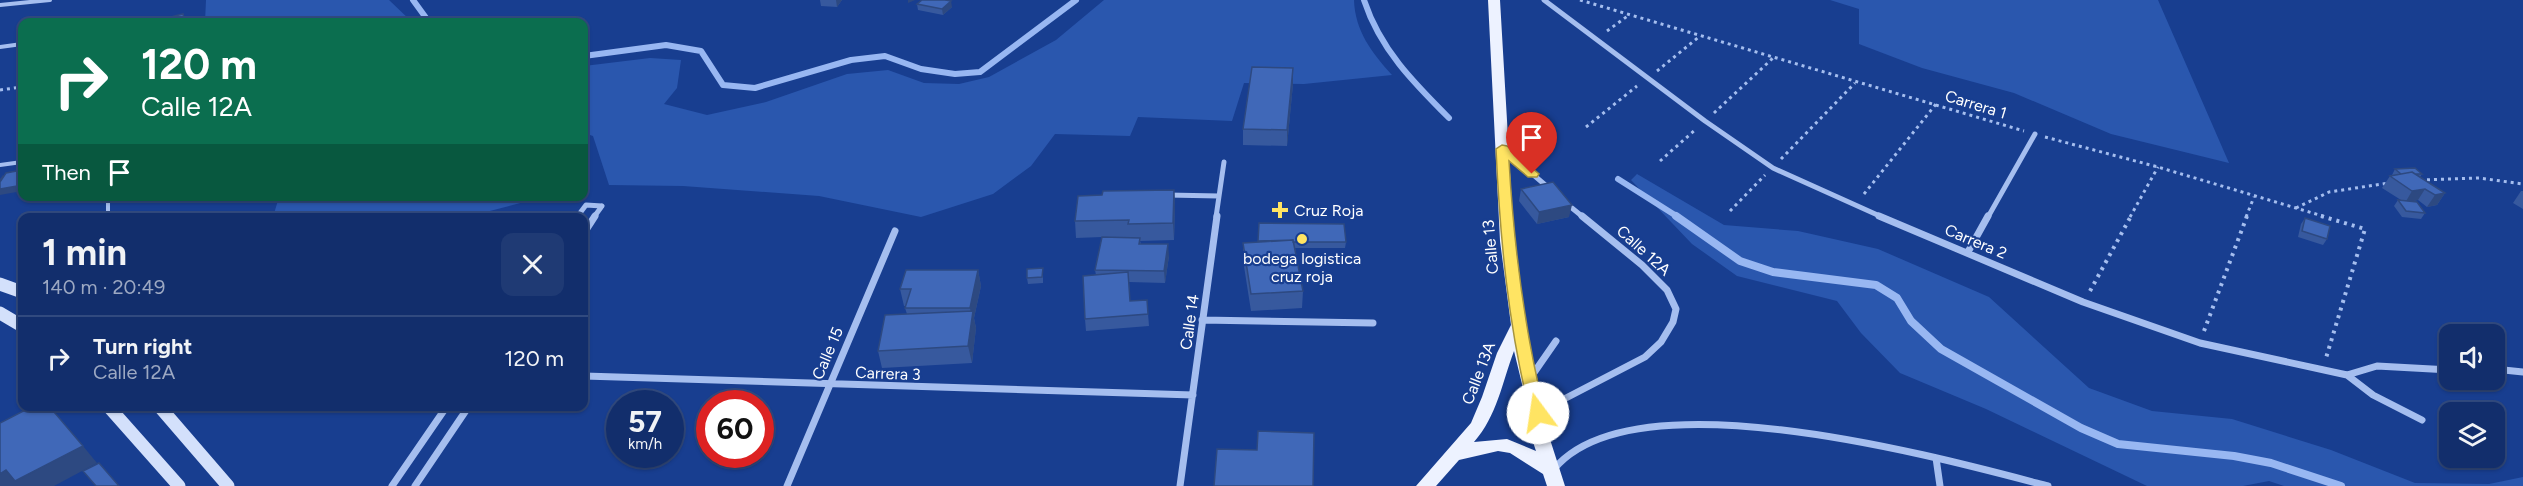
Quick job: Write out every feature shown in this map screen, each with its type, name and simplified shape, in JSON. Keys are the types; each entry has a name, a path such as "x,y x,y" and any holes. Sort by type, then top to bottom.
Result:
{"main road":[{"name":"Calle 13","path":"1494,0 1507,242 1518,326 1538,413 1538,430 1554,479"},
{"path":"0,284 18,291"},
{"path":"0,314 18,324"},
{"name":"Calle 13A","path":"1425,486 1478,426 1505,353 1518,326"},
{"path":"112,411 179,486"},
{"path":"163,411 227,486"},
{"path":"1455,454 1496,442 1511,445 1554,479"}],"street":[{"name":"Carrera 2","path":"1544,0 1594,40 1773,168 1854,207 1968,252 2083,302 2200,343 2347,375 2377,366 2439,369"},
{"path":"1968,252 2035,134"},
{"name":"Calle 12A","path":"1502,149 1642,266 1667,290 1676,309 1673,322 1661,342 1645,357 1538,413"},
{"name":"Calle 14","path":"1180,486 1224,162"},
{"path":"1164,195 1219,196"},
{"path":"580,213 586,205 602,206 588,227"},
{"name":"Calle 15","path":"787,486 895,231"},
{"path":"1202,320 1373,323"},
{"path":"1529,380 1556,341"},
{"path":"2505,370 2523,372"},
{"path":"2347,375 2355,384 2378,398 2422,420"},
{"name":"Carrera 3","path":"588,376 1192,395"},
{"path":"392,486 444,411"},
{"path":"415,486 466,411"},
{"path":"1554,479 1571,452 1598,439 1632,429 1666,425 1773,429 1826,435 1936,458 2048,486"},
{"path":"1936,458 1940,486"}],"lane":[{"path":"0,5 50,0"},
{"path":"0,47 18,45"},
{"path":"0,165 18,163"}],"path":[{"name":"Carrera 1","path":"1580,0 1856,83 2158,167 2365,230 2322,370"},
{"path":"1594,40 1629,15"},
{"path":"1730,212 1856,83"},
{"path":"0,90 18,88"},
{"path":"1854,207 1936,104"},
{"path":"2083,302 2158,167"},
{"path":"2416,180 2479,178 2523,184"},
{"path":"2295,208 2312,197 2342,189 2393,182"},
{"path":"2200,343 2254,197"}],"shaded area":[{"path":"206,0 389,0 408,18 205,18"},
{"path":"1104,0 1354,0 1361,32 1392,75 1304,84 1244,83 1232,121 1138,117 1130,136 1055,134 1031,166 993,194 921,217 819,196 683,186 609,185 593,136 588,134 588,66 650,58 681,60 677,88 664,104 707,115 766,102 847,74 888,70 924,83 959,84 989,77 1056,40"},
{"path":"1830,0 2158,0 2229,163 2111,134 2014,93 1922,68 1859,44 1859,9"},
{"path":"1637,174 1724,225 1798,231 1878,249 1989,297 2089,388 2152,411 2232,419 2331,450 2415,483 2489,484 2523,477 2523,486 2284,486 2269,481 2243,486 2147,486 1986,409 1900,373 1861,333 1837,301 1737,276 1692,244 1631,180"},
{"path":"278,201 528,201 482,213 274,213"}],"building":[{"path":"922,0 951,1 942,9 917,4"},
{"path":"183,14 184,18 167,18"},
{"path":"1252,67 1293,68 1287,130 1243,129"},
{"path":"2415,168 2422,174 2412,172 2401,174 2395,169"},
{"path":"18,171 18,184 0,189 0,182 6,173"},
{"path":"2412,172 2445,193 2435,195 2425,189 2412,191 2390,176"},
{"path":"1553,182 1572,205 1539,212 1521,189"},
{"path":"1174,190 1173,223 1128,224 1129,220 1075,221 1078,196 1102,195 1103,191"},
{"path":"2398,200 2417,202 2425,213 2406,211"},
{"path":"2305,218 2330,226 2327,239 2302,231"},
{"name":"bodega logistica cruz roja","path":"1259,223 1344,224 1346,242 1258,241"},
{"path":"1102,237 1140,238 1139,244 1168,244 1164,271 1095,270"},
{"path":"1293,240 1303,291 1251,294 1243,243"},
{"path":"1043,268 1042,277 1027,278 1027,269"},
{"path":"906,270 978,270 970,308 905,308 911,289 900,289"},
{"path":"1128,272 1130,301 1147,300 1148,314 1085,319 1083,276"},
{"path":"973,311 968,346 878,351 885,315"},
{"path":"23,411 53,411 83,446 15,481 6,470 0,474 0,423"},
{"path":"1258,431 1314,433 1313,486 1214,486 1217,449 1257,450"},
{"path":"99,463 119,486 96,486 83,471"}],"waterway":[{"path":"413,0 426,18"},
{"path":"588,55 666,45 701,51 723,85 755,88 851,60 885,56 921,69 955,74 980,72 1076,0"},
{"path":"1364,0 1388,49 1411,78 1449,118"},
{"path":"1618,179 1678,217"},
{"path":"1676,216 1740,261 1773,272 1876,285 1897,298 1911,321 1941,349 2081,428 2118,444 2234,456 2271,463 2341,486"}],"place":[{"name":"Cruz Roja","path":"1280,210"},
{"name":"bodega logistica cruz roja","path":"1302,239"}],"route":[{"path":"1532,174 1502,149 1507,242 1523,357 1538,413"}]}
